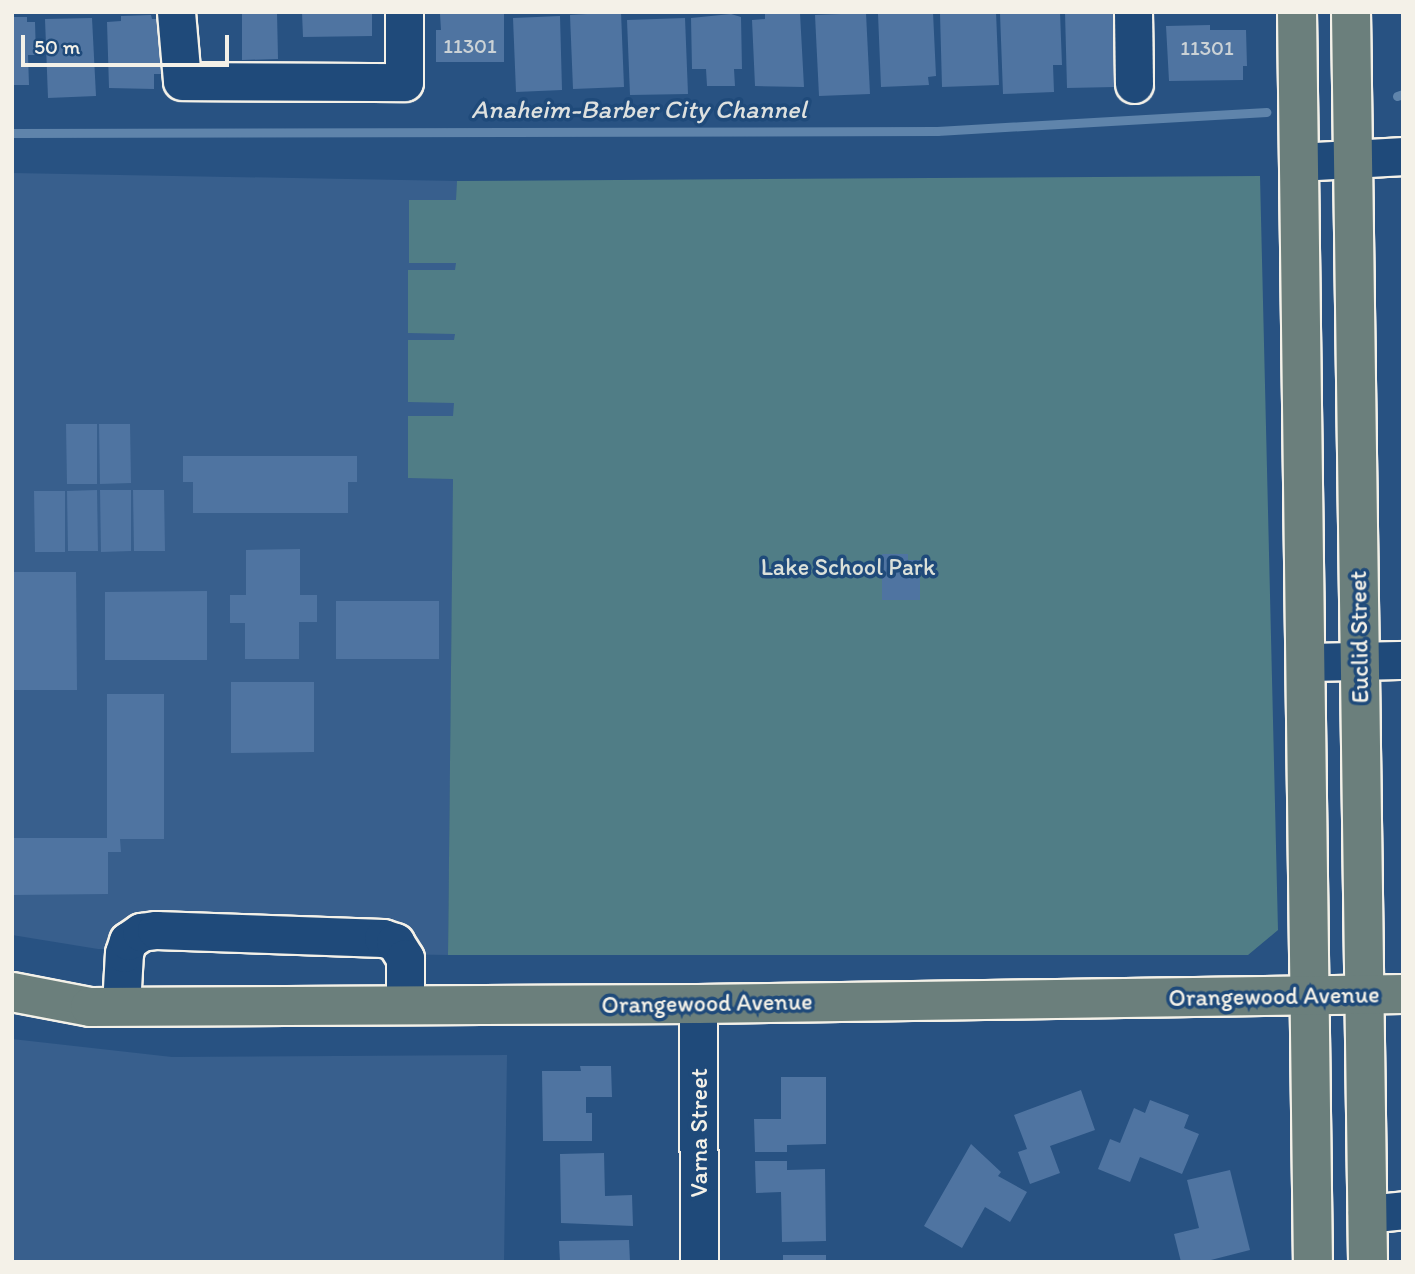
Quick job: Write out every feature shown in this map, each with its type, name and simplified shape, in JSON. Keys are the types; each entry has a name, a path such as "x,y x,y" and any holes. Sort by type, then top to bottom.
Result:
{"main road":[{"path":"1297,12 1313,1262"},
{"name":"Euclid Street","path":"1351,12 1364,995 1385,1212 1368,1262"},
{"name":"Orangewood Avenue","path":"12,992 90,1007 698,1004 1310,994 1403,995"}],"street":[{"path":"176,12 182,80 404,82 404,12"},
{"path":"1133,12 1134,84"},
{"path":"1299,162 1403,156"},
{"path":"1306,662 1403,660"},
{"path":"121,1006 124,953 128,941 141,932 156,930 383,938 395,942 405,958 405,1005"},
{"name":"Varna Street","path":"698,1004 699,1262"}],"shaded area":[{"path":"12,173 457,181 448,955 98,949 12,935"},
{"path":"12,1039 172,1057 507,1055 504,1262 12,1262"}],"green space":[{"name":"Lake School Park","path":"1260,176 1278,930 1248,955 448,955 453,479 408,478 408,416 453,416 454,403 408,402 408,340 454,340 455,334 408,333 408,270 455,270 456,263 409,263 409,200 456,200 457,181"}],"building":[{"path":"242,12 277,12 278,59 242,60"},
{"path":"302,12 372,12 372,36 303,37"},
{"path":"621,12 624,87 573,89 570,15"},
{"path":"933,12 936,76 928,77 929,85 881,87 878,14"},
{"path":"996,12 999,85 942,87 940,13"},
{"path":"1060,12 1062,65 1053,65 1054,92 1003,94 1000,13"},
{"path":"1065,12 1113,13 1115,87 1067,88"},
{"path":"800,13 804,87 755,86 752,20 765,19 765,14"},
{"path":"866,13 870,94 819,96 815,15"},
{"path":"440,14 504,14 504,62 436,62 436,30 441,30"},
{"path":"731,14 741,17 742,69 734,69 735,86 707,86 706,69 692,69 691,18"},
{"path":"151,15 152,19 162,19 164,74 154,74 154,89 109,88 107,22 121,21 121,16"},
{"path":"560,16 562,90 516,92 513,18"},
{"path":"12,17 27,17 27,22 35,22 36,55 28,55 29,85 12,85"},
{"path":"92,18 96,96 48,98 45,19"},
{"path":"685,18 688,94 630,95 627,20"},
{"path":"1210,25 1210,30 1246,30 1247,66 1243,66 1243,80 1169,81 1166,26"},
{"path":"66,424 97,424 97,484 67,484"},
{"path":"99,424 130,424 131,483 100,484"},
{"path":"183,456 357,456 357,482 348,482 348,513 193,513 193,482 183,482"},
{"path":"97,490 98,551 68,551 67,491"},
{"path":"100,490 131,490 131,551 101,552"},
{"path":"133,490 164,490 165,551 134,551"},
{"path":"34,491 65,491 65,552 35,552"},
{"path":"300,549 300,595 317,595 317,622 299,622 299,659 245,659 245,623 230,623 230,595 246,595 246,550"},
{"path":"882,554 908,554 908,560 920,560 920,600 882,600"},
{"path":"12,572 76,572 77,690 12,690"},
{"path":"207,591 207,660 105,660 105,592"},
{"path":"336,601 439,601 439,659 336,659"},
{"path":"231,682 314,682 314,752 231,753"},
{"path":"107,694 164,694 164,839 120,839 121,852 108,852 108,894 12,895 12,838 107,838"},
{"path":"580,1066 611,1066 612,1097 586,1097 586,1113 592,1113 592,1141 543,1141 542,1071 581,1071"},
{"path":"781,1077 826,1077 826,1144 787,1145 787,1152 755,1152 754,1119 781,1119"},
{"path":"1081,1090 1095,1130 1050,1146 1060,1173 1030,1184 1018,1152 1027,1149 1014,1115"},
{"path":"1150,1100 1189,1115 1184,1128 1199,1134 1182,1174 1140,1157 1130,1182 1098,1169 1110,1139 1120,1143 1134,1108 1145,1113"},
{"path":"971,1144 1001,1172 998,1176 1027,1192 1010,1222 985,1207 962,1248 924,1226"},
{"path":"604,1153 605,1196 632,1195 633,1226 561,1223 560,1154"},
{"path":"755,1161 787,1161 787,1170 825,1169 826,1241 782,1242 781,1192 756,1193"},
{"path":"1230,1170 1250,1250 1207,1261 1181,1262 1174,1234 1199,1228 1187,1180"},
{"path":"629,1240 630,1262 560,1262 559,1241"},
{"path":"783,1255 826,1255 826,1262 783,1262"}],"waterway":[{"name":"Anaheim-Barber City Channel","path":"1397,96 1403,94"},
{"name":"Anaheim-Barber City Channel","path":"12,133 937,131 1266,112"}]}
